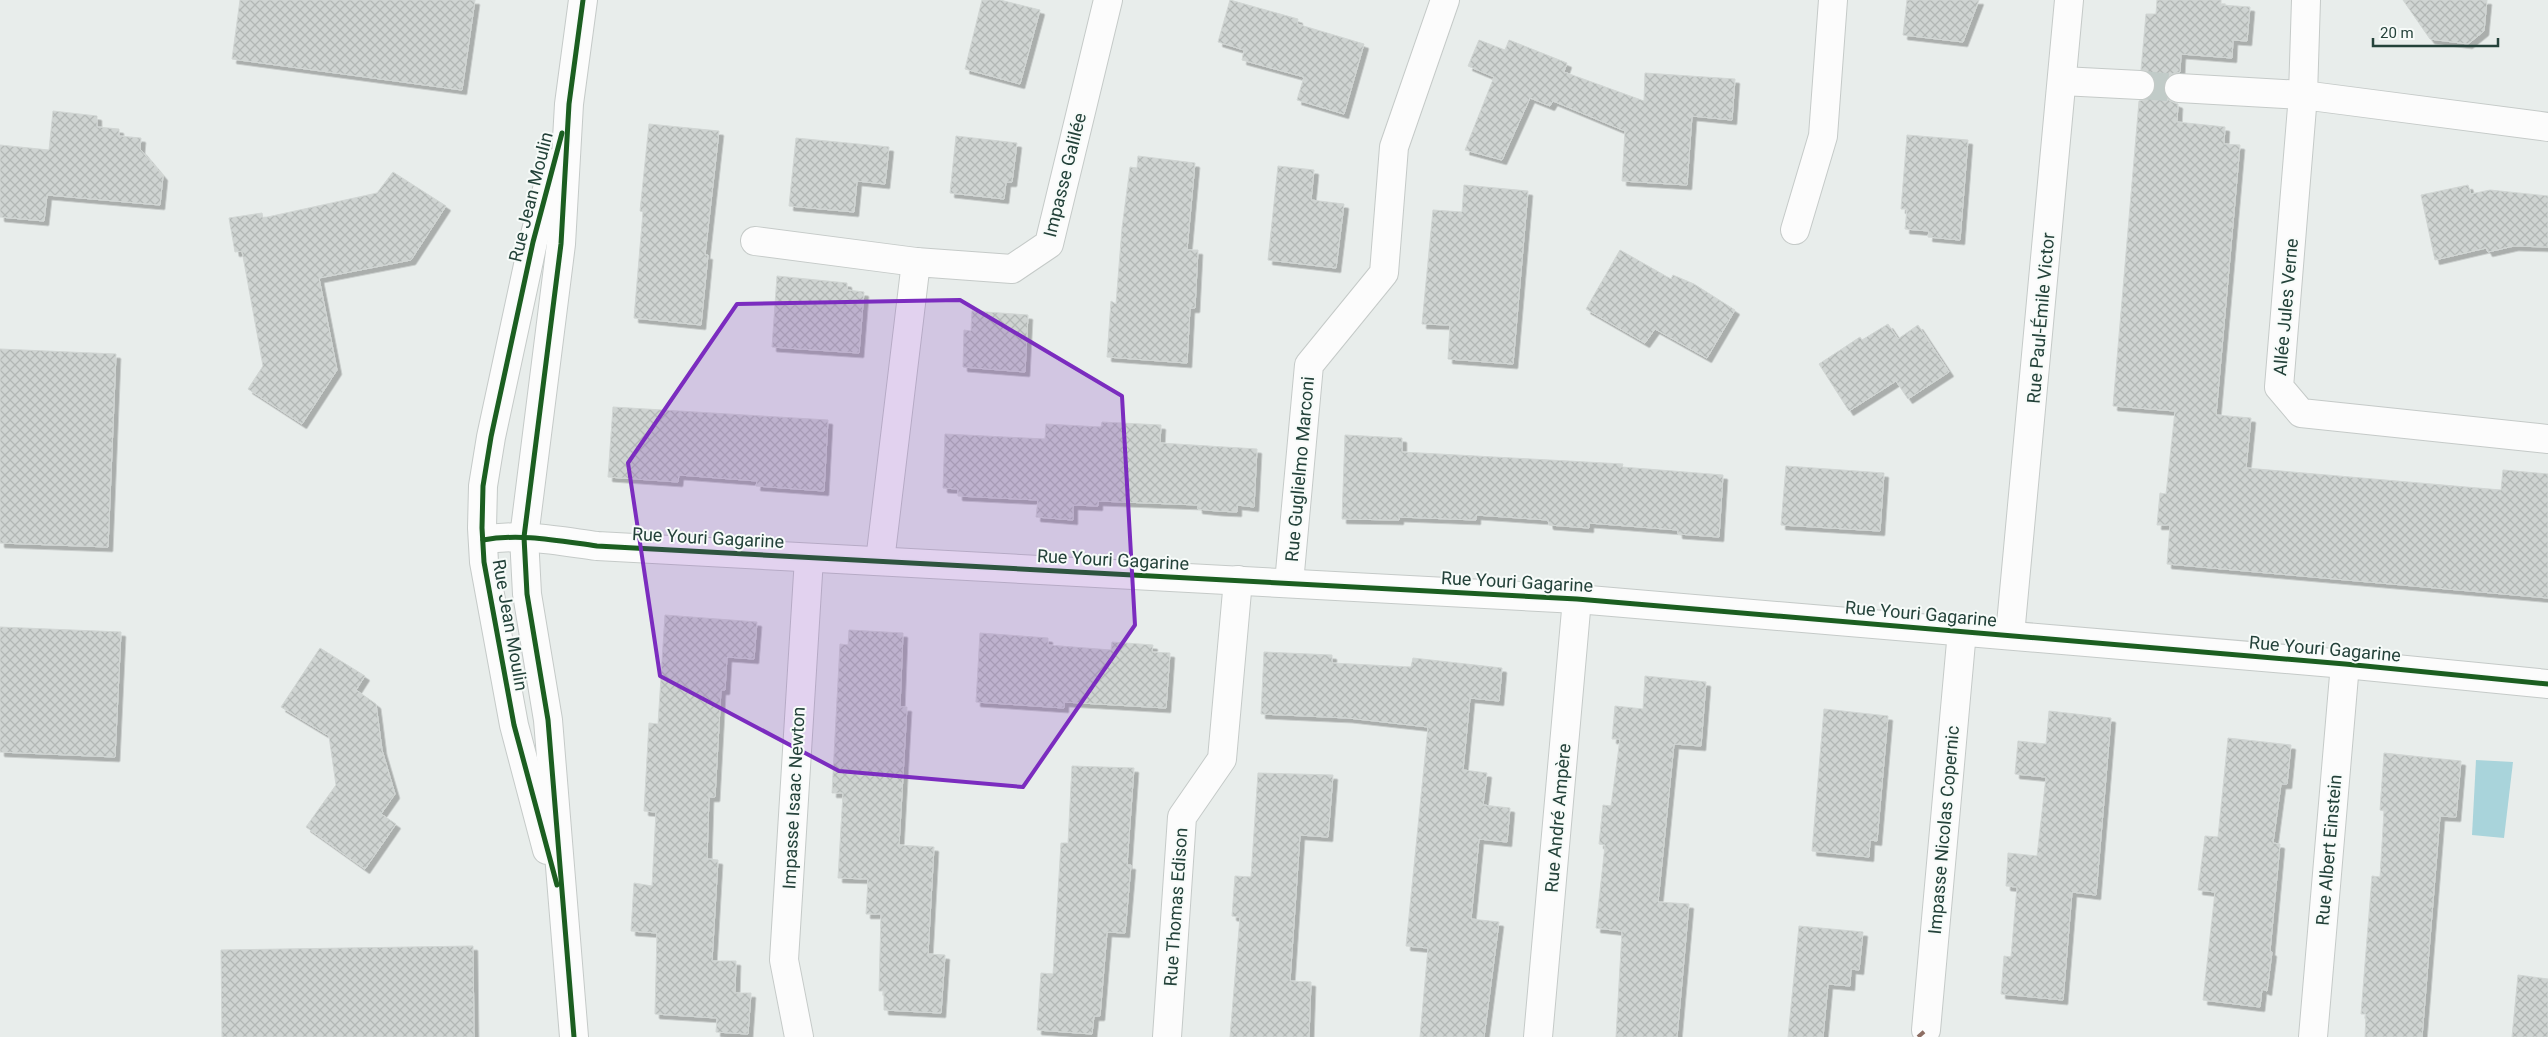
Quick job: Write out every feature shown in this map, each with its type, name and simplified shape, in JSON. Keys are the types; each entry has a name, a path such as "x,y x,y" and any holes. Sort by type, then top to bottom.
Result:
{"street":[{"name":"Rue Jean Moulin","path":"574,1037 548,720 527,594 524,537 561,244 569,104 583,0"},
{"name":"Impasse Galilée","path":"755,241 916,262 1012,269 1049,244 1108,0"},
{"name":"Rue Guglielmo Marconi","path":"1289,583 1309,365 1384,273 1394,147 1445,0"},
{"path":"1795,230 1823,136 1833,0"},
{"name":"Rue Paul-Émile Victor","path":"2010,636 2069,0"},
{"name":"Allée Jules Verne","path":"2306,0 2303,95 2279,387 2301,413 2548,440"},
{"path":"2062,80 2140,85"},
{"path":"2179,88 2303,95 2548,127"},
{"name":"Rue Jean Moulin","path":"565,915 514,725 484,562 483,486 491,437 533,242 569,104"},
{"path":"880,561 916,262"},
{"name":"Rue Youri Gagarine","path":"483,540 502,537 524,537 598,546 1577,599 2345,664 2548,684"},
{"name":"Impasse Isaac Newton","path":"799,1037 784,960 809,558"},
{"name":"Rue Thomas Edison","path":"1167,1037 1182,817 1222,759 1238,580"},
{"name":"Rue André Ampère","path":"1538,1037 1577,599"},
{"name":"Impasse Nicolas Copernic","path":"1926,1030 1962,631"},
{"name":"Rue Albert Einstein","path":"2313,1037 2345,664"}],"highlighted area":[{"path":"960,300 1122,396 1135,625 1023,787 839,771 660,676 628,463 737,304"}],"water":[{"path":"2476,760 2513,762 2504,838 2472,835"}],"building":[{"path":"240,0 475,0 462,90 232,59"},
{"path":"982,0 1000,0 1040,10 1020,84 965,69"},
{"path":"1230,0 1298,19 1297,24 1364,44 1344,114 1297,100 1304,77 1242,60 1244,50 1218,42"},
{"path":"1907,0 1979,0 1963,42 1903,35"},
{"path":"2157,0 2221,0 2221,5 2250,7 2247,41 2233,40 2232,58 2181,54 2180,72 2172,74 2166,79 2163,88 2165,95 2170,101 2178,104 2177,122 2225,127 2224,144 2240,145 2216,415 2251,418 2246,468 2501,490 2503,470 2548,474 2548,598 2167,564 2170,525 2157,525 2160,493 2166,494 2175,411 2113,406 2139,101 2148,99 2153,94 2156,86 2154,77 2149,72 2141,70 2146,14 2156,14"},
{"path":"2403,0 2487,0 2484,31 2468,44 2430,39"},
{"path":"1479,40 1505,50 1509,40 1567,63 1564,72 1644,101 1645,73 1735,79 1732,120 1692,116 1687,185 1622,181 1625,131 1553,101 1550,106 1530,98 1502,160 1465,150 1494,77 1468,66"},
{"path":"53,111 97,116 97,127 119,129 119,136 141,138 140,149 163,176 160,205 47,195 44,221 0,217 0,145 49,150"},
{"path":"649,124 719,131 705,255 708,255 701,325 634,318 643,212 640,211"},
{"path":"1907,135 1968,140 1960,240 1928,237 1929,231 1905,229 1907,209 1901,209"},
{"path":"956,136 1017,143 1012,182 1006,182 1004,199 950,193"},
{"path":"796,138 889,147 885,184 857,181 854,212 789,206"},
{"path":"1138,156 1195,163 1187,250 1198,250 1195,308 1190,308 1187,363 1107,357 1111,301 1116,304 1122,228 1130,167 1137,168"},
{"path":"1278,166 1314,170 1311,200 1344,204 1336,268 1268,260"},
{"path":"393,172 446,206 411,260 319,278 337,370 302,424 248,389 263,366 242,251 235,252 229,218 262,213 263,218 377,193"},
{"path":"1464,185 1528,191 1513,364 1448,359 1450,325 1422,324 1433,210 1462,212"},
{"path":"2468,185 2471,194 2490,190 2548,196 2548,247 2514,246 2488,252 2486,248 2435,260 2421,195"},
{"path":"1620,250 1671,279 1673,275 1694,284 1735,310 1707,358 1655,329 1645,343 1586,309"},
{"path":"777,276 847,283 847,290 864,292 859,353 772,347"},
{"path":"972,311 1028,315 1025,372 963,367 964,330 971,331"},
{"path":"1888,324 1898,339 1918,325 1949,372 1908,399 1896,381 1849,411 1819,364 1860,337 1862,340"},
{"path":"0,349 116,354 108,547 0,543"},
{"path":"613,407 828,420 824,491 756,486 757,481 679,475 678,482 608,477"},
{"path":"1102,422 1161,425 1160,443 1257,449 1254,507 1237,505 1237,512 1198,509 1198,505 1098,501 1098,506 1073,505 1073,520 1036,517 1038,500 958,496 958,489 943,488 945,434 1045,439 1046,424 1101,427"},
{"path":"1345,435 1402,438 1402,452 1623,464 1622,467 1723,475 1719,537 1678,534 1678,530 1589,523 1589,528 1549,525 1548,520 1476,515 1476,520 1399,517 1399,520 1342,519"},
{"path":"1786,466 1884,473 1880,531 1781,525"},
{"path":"665,615 757,622 754,659 727,657 725,690 721,690 715,797 709,797 707,859 718,860 712,961 736,961 735,993 751,993 748,1034 716,1032 717,1018 655,1014 657,933 631,931 634,883 652,886 656,812 644,811 649,723 658,724"},
{"path":"0,627 121,632 115,757 0,752"},
{"path":"849,630 903,633 900,707 907,707 899,845 934,847 928,954 945,955 941,1013 884,1010 884,991 879,991 881,914 866,914 868,879 838,878 843,793 832,793 840,644 848,645"},
{"path":"980,633 1048,638 1048,645 1111,650 1112,642 1153,645 1152,652 1170,653 1166,708 1064,702 1064,708 976,702"},
{"path":"320,648 365,676 356,690 376,704 382,750 395,794 381,814 396,824 365,869 306,827 336,785 329,736 281,707"},
{"path":"1264,652 1332,655 1332,663 1411,667 1413,658 1502,668 1499,701 1470,698 1463,770 1487,773 1483,805 1510,808 1507,842 1479,839 1471,919 1499,922 1484,1037 1420,1037 1428,948 1406,946 1428,727 1348,718 1261,714"},
{"path":"1645,676 1706,682 1701,746 1674,744 1658,902 1689,904 1677,1037 1616,1037 1622,931 1596,928 1605,845 1599,844 1603,805 1611,806 1620,739 1612,739 1615,706 1643,709"},
{"path":"1824,709 1888,716 1877,841 1870,840 1869,857 1812,851"},
{"path":"2049,711 2111,718 2096,895 2072,892 2063,1000 2001,994 2004,956 2011,957 2017,887 2006,886 2008,853 2037,856 2046,777 2015,774 2018,741 2046,744"},
{"path":"2228,738 2291,745 2287,784 2281,784 2273,843 2280,844 2270,951 2272,952 2267,991 2262,989 2260,1007 2203,1000 2215,892 2198,890 2205,836 2218,837"},
{"path":"2384,753 2461,761 2456,817 2440,816 2422,1037 2365,1037 2366,1014 2361,1014 2372,876 2380,877 2384,811 2380,810"},
{"path":"1072,766 1134,768 1127,865 1131,865 1125,933 1107,932 1100,1016 1094,1016 1092,1034 1037,1030 1041,973 1053,974 1061,843 1068,843"},
{"path":"1258,773 1333,775 1328,837 1300,835 1290,981 1311,982 1309,1037 1230,1037 1240,917 1232,916 1235,876 1251,877"},
{"path":"1799,926 1863,932 1859,970 1851,969 1850,986 1828,984 1823,1037 1788,1037"},
{"path":"473,946 474,1037 222,1037 221,950"},
{"path":"2518,975 2548,979 2548,1037 2512,1037"}],"tunnel":[{"path":"2140,85 2179,88"}],"marked path":[{"path":"1918,1037 1926,1030"}],"cycle path":[{"path":"574,1037 548,720 527,594 524,537 561,244 569,104 583,0"},
{"path":"557,885 514,725 484,562 482,528 483,486 491,437 533,242 562,133"},
{"path":"483,540 512,537 597,546 1577,599 2345,664 2548,684"}]}
